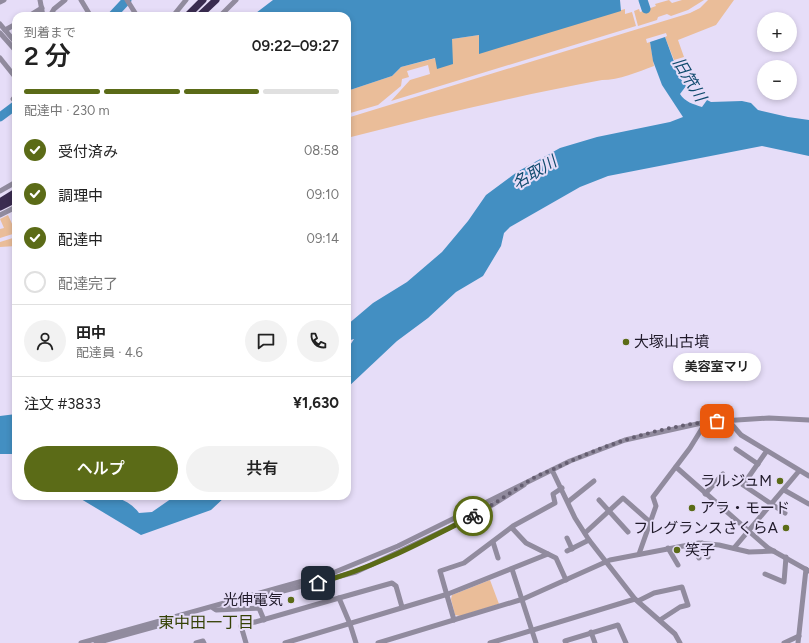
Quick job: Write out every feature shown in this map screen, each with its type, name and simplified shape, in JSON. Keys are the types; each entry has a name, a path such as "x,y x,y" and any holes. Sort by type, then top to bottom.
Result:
{"highway":[{"path":"191,12 202,0"},
{"path":"203,12 216,0"},
{"path":"0,202 12,194"},
{"path":"0,207 12,201"}],"street":[{"path":"0,2 4,0"},
{"path":"40,0 42,12"},
{"path":"52,12 65,0"},
{"path":"81,0 87,6 89,12"},
{"path":"127,0 135,12"},
{"path":"176,12 186,0"},
{"path":"224,12 236,0"},
{"path":"36,12 42,8"},
{"path":"0,24 12,46"},
{"path":"3,31 12,26"},
{"path":"3,31 12,39"},
{"path":"0,58 12,73"},
{"path":"0,191 12,184"},
{"path":"0,215 12,209"},
{"path":"80,643 213,608 256,600 356,572 411,547 494,504 538,475 625,440 706,422 769,418 809,420"},
{"path":"728,420 741,435 766,452 809,476"},
{"path":"639,554 656,506 653,497 701,433 706,422"},
{"path":"736,449 758,464"},
{"path":"766,452 743,485 785,513"},
{"path":"676,467 749,532 774,551 808,570 798,643"},
{"path":"552,470 589,540 637,600 675,634 680,643"},
{"path":"734,548 800,471"},
{"path":"705,494 723,474"},
{"path":"569,501 594,481"},
{"path":"454,620 448,594 440,571 464,563 512,528 555,503 553,494 562,488"},
{"path":"784,490 809,504"},
{"path":"584,533 623,498 650,522"},
{"path":"599,500 628,532"},
{"path":"512,528 526,543 556,558 566,580"},
{"path":"567,538 569,550 589,540"},
{"path":"493,542 498,558"},
{"path":"378,643 523,599 605,561 668,548 702,543 749,552 774,551"},
{"path":"702,543 708,557"},
{"path":"693,544 699,558"},
{"path":"668,548 678,565"},
{"path":"285,643 448,594 548,554"},
{"path":"765,574 784,582 786,557"},
{"path":"512,569 523,599 536,643"},
{"path":"246,643 241,626 392,583 396,586 402,607"},
{"path":"490,643 637,600 654,593 682,587 688,605 680,607 660,620"},
{"path":"339,598 356,643"},
{"path":"96,643 181,620 213,608 216,610 259,608 264,620"},
{"path":"566,643 565,641 618,625 626,643"},
{"path":"591,632 595,643"},
{"path":"784,643 798,636"},
{"path":"196,643 203,641 204,643"}],"shaded area":[{"path":"669,0 672,3 682,0 704,0 688,10 671,16 667,14 658,17 657,20 638,26 634,11 639,9 640,12 656,6 655,4"},
{"path":"708,0 734,0 716,25 678,40 684,57 674,60 665,37 667,36 666,33 646,39 647,43 650,42 654,66 628,75 615,79 570,86 442,114 351,137 351,117 690,13 700,8"},
{"path":"625,9 625,14 632,12 636,26 391,101 410,80 430,74 428,65 407,71 409,77 402,79 401,86 378,105 351,113 351,90 392,76 401,67 436,58 452,39 479,35 479,53"},
{"path":"8,215 12,224 12,234 0,238 0,229 4,228 0,219"},
{"path":"12,238 12,246 0,247 0,242"},
{"path":"490,580 499,604 460,616 455,615 451,599 452,595"}],"water":[{"path":"273,0 620,0 621,11 479,54 479,35 452,39 453,64 437,69 435,58 401,67 392,76 351,90 351,12 257,12"},
{"name":"名取川","path":"665,37 680,78 686,86 680,94 684,99 690,102 702,107 707,100 711,102 742,101 751,103 758,110 809,120 809,156 762,146 608,176 580,187 510,227 504,233 501,246 483,276 456,292 428,318 397,341 351,384 351,344 354,339 351,340 351,322 373,303 407,282 442,252 468,221 486,195 517,172 560,148 597,137 670,122 683,117 662,85 653,61 650,42"},
{"path":"12,414 12,454 0,454 0,416"},
{"path":"83,500 123,500 133,506 139,513 152,512 169,500 222,500 211,510 141,535"}],"waterway":[{"name":"旧笊川","path":"116,12 127,0"},
{"name":"旧笊川","path":"643,0 646,9"},
{"name":"旧笊川","path":"0,117 12,108"}],"way so far":[{"path":"473,516 522,487 538,475 597,450 625,440 656,432 717,421"}],"place":[{"name":"大塚山古墳","path":"626,342"},
{"name":"美容室マリ","path":"717,421"},
{"name":"ラルジュM","path":"780,481"},
{"name":"アラ・モード","path":"692,508"},
{"name":"フレグランスさくらA","path":"786,528"},
{"name":"笑子","path":"677,550"},
{"name":"光伸電気","path":"291,600"}],"district":[{"name":"東中田一丁目","path":"206,622"}],"route":[{"path":"318,583 356,572 382,561 473,516"}]}
